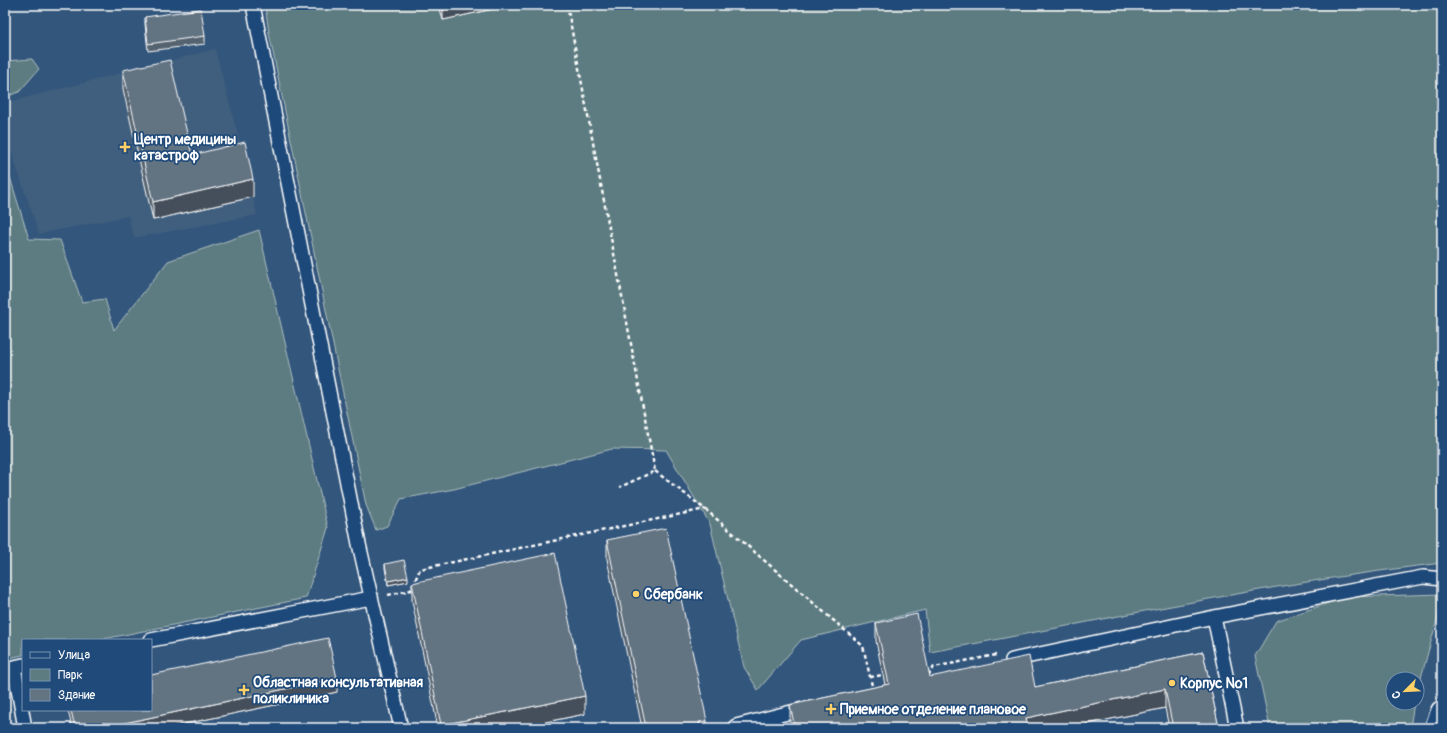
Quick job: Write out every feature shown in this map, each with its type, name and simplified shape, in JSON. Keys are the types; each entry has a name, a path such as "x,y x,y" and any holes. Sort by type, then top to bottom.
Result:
{"street":[{"path":"1436,728 1442,712"}],"lane":[{"path":"253,5 359,544 401,728"},
{"path":"996,663 1214,617 1423,577 1442,579"},
{"path":"152,640 371,598"},
{"path":"1214,617 1237,728"},
{"path":"22,665 14,667 24,728"},
{"path":"734,728 736,726 820,705"}],"path":[{"path":"567,5 655,471 705,509 863,646 874,692"},
{"path":"620,488 655,471"},
{"path":"371,598 411,590 420,569 705,509"},
{"path":"870,677 883,675"}],"shaded area":[{"name":"Центр медицины катастроф","path":"215,49 245,161 257,215 134,238 128,216 39,234 5,133 5,103"}],"green space":[{"path":"265,5 1442,5 1442,563 1313,581 1185,603 930,652 925,610 801,640 758,690 744,667 710,524 666,450 612,449 454,489 401,499 387,526 376,530 366,505 269,33"},
{"path":"32,59 39,69 19,92 5,97 5,61"},
{"path":"5,161 29,239 60,240 82,302 105,299 114,330 168,261 259,230 328,528 306,598 104,639 22,639 22,655 5,659"},
{"path":"1442,594 1442,602 1423,671 1385,671 1385,711 1413,711 1410,728 1270,728 1255,656 1276,621 1346,597"}],"building":[{"path":"442,5 463,5 443,10"},
{"path":"201,9 205,36 148,44 145,17"},
{"path":"170,60 192,155 245,142 253,179 153,202 123,70"},
{"path":"666,528 707,721 699,722 700,728 646,728 607,540"},
{"path":"555,553 585,696 441,725 412,583"},
{"path":"404,560 408,577 388,581 385,564"},
{"name":"Корпус №1","path":"917,614 930,677 1029,656 1035,687 1203,652 1219,728 1173,728 1165,689 1026,718 1028,728 795,728 790,705 889,684 876,623"},
{"name":"Областная консультативная поликлиника","path":"328,638 337,678 101,728 75,728 71,711 152,711 152,675"}],"place":[{"name":"Центр медицины катастроф","path":"125,147"},
{"name":"Сбербанк","path":"636,594"},
{"name":"Корпус №1","path":"1172,683"},
{"name":"Областная консультативная поликлиника","path":"244,690"},
{"name":"Приемное отделение плановое","path":"831,709"}]}
